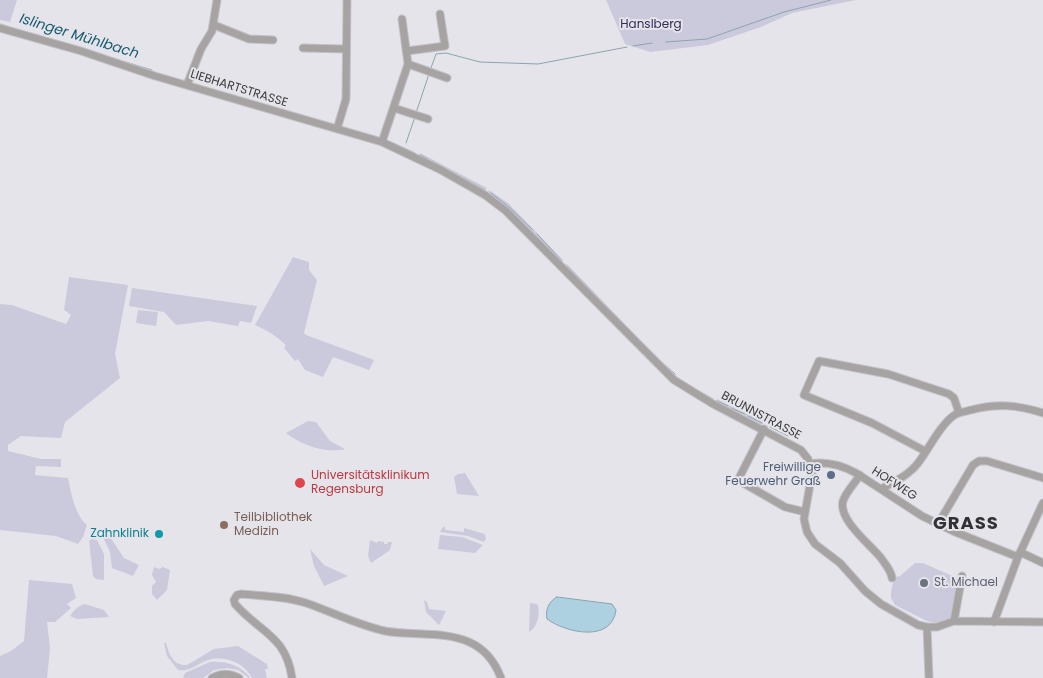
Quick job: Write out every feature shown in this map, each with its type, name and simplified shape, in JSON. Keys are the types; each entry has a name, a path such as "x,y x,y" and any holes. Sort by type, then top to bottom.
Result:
{"street":[{"path":"187,85 194,64 214,25 217,0"},
{"path":"337,129 346,99 347,0"},
{"path":"407,51 445,46 440,14"},
{"path":"382,140 408,64 402,19"},
{"path":"214,25 232,34 249,39 273,40"},
{"name":"LIEBHARTSTRASSE","path":"0,28 337,129 382,140 466,185"},
{"path":"303,48 346,49"},
{"path":"408,64 448,78"},
{"path":"394,108 428,119"},
{"name":"BRUNNSTRASSE","path":"466,185 485,195 506,211 674,380 712,404 764,429 801,450 810,464"},
{"path":"925,451 872,423 804,395 818,361 888,374 948,394 954,398 959,413"},
{"path":"881,489 910,471 948,422 959,413 1004,405 1017,406 1043,413"},
{"path":"764,429 738,480 785,507 805,512"},
{"path":"938,524 973,465 979,461 987,461 1043,478"},
{"name":"HOFWEG","path":"810,464 826,463 844,467 860,475 901,504 938,524 1043,563"},
{"path":"810,464 812,480 805,512 805,526 814,544 840,563 881,604 918,625 928,628 954,621 1043,622"},
{"path":"860,475 844,499 843,513 890,569 892,578"},
{"path":"994,622 1019,555 1043,503"},
{"path":"954,621 962,576"},
{"path":"292,678 287,658 281,646 235,604 234,600 237,595 295,600 384,631 450,636 467,641 480,648 488,656 502,678"},
{"path":"928,628 929,678"},
{"path":"212,678 228,674 239,678"}],"green space":[{"path":"0,0 17,0 10,22 0,20"},
{"name":"Hanslberg","path":"606,0 856,0 792,13 761,27 708,45 650,52 625,44"},
{"path":"420,153 487,188 483,192 419,157"},
{"path":"489,190 508,203 563,260 561,263 487,194"},
{"path":"293,257 309,262 309,270 317,280 304,333 374,360 369,370 333,357 323,377 305,370 298,359 295,361 284,348 286,345 264,329 255,325"},
{"path":"567,264 646,346 644,349 565,266"},
{"path":"69,277 128,285 115,354 120,378 65,422 61,438 21,436 8,445 8,451 41,459 61,459 61,467 36,466 35,475 68,478 79,516 87,525 83,537 78,544 56,536 0,530 0,304 12,305 66,324 71,315 64,310"},
{"path":"132,288 257,306 251,323 240,321 238,326 208,321 176,325 164,312 129,306"},
{"path":"138,310 158,312 156,326 136,323"},
{"path":"717,399 763,423 761,426 715,402"},
{"path":"308,421 316,422 330,441 345,449 330,450 306,445 286,433"},
{"path":"465,473 479,496 457,494 454,477"},
{"path":"445,527 445,530 464,532 464,528 485,534 486,539 484,542 468,536 440,532"},
{"path":"106,531 124,558 139,565 133,576 112,568 110,552 101,533"},
{"path":"440,535 462,537 483,545 475,553 438,549"},
{"path":"92,539 97,540 104,554 104,580 96,579 93,576 89,541"},
{"path":"370,540 377,543 378,541 384,542 384,544 392,542 390,550 371,563 368,556"},
{"path":"310,549 324,565 348,576 324,586 314,566"},
{"path":"915,563 923,563 959,579 952,619 936,623 927,621 895,605 891,598 894,579"},
{"path":"154,567 159,569 163,567 170,570 167,590 157,600 152,594 152,586 156,582 152,575"},
{"path":"29,580 72,584 76,598 67,604 71,608 55,622 47,622 50,648 47,678 0,678 0,656 11,651 24,641"},
{"path":"424,600 427,602 429,609 446,611 439,625 426,612"},
{"path":"530,603 537,604 539,615 535,627 529,632"},
{"path":"85,604 104,610 109,617 77,619 70,616 77,608"},
{"path":"164,643 166,643 170,655 178,664 182,665 187,665 214,649 238,646 267,664 268,669 265,669 267,678 252,678 239,664 221,659 208,660 186,670 178,670 167,656"},
{"path":"210,662 232,665 242,669 250,677 238,670 227,668 214,670 203,678 183,678 185,673"}],"shaded area":[{"path":"557,597 612,604 616,610 613,620 606,627 597,631 587,632 576,631 555,624 547,619 547,612 548,606"}],"waterway":[{"path":"666,42 707,39 784,12 831,0"},
{"name":"Islinger Mühlbach","path":"0,24 7,26"},
{"path":"633,46 652,43"},
{"path":"431,68 436,54 446,53 480,62 538,64 627,47"},
{"name":"Islinger Mühlbach","path":"109,57 152,70"},
{"path":"416,113 429,74"},
{"path":"406,143 415,117"},
{"name":"Islinger Mühlbach","path":"391,142 415,153"},
{"name":"Islinger Mühlbach","path":"420,155 428,159"},
{"name":"Islinger Mühlbach","path":"432,161 485,190"},
{"name":"Islinger Mühlbach","path":"491,193 533,230"},
{"name":"Islinger Mühlbach","path":"537,234 562,261"},
{"name":"Islinger Mühlbach","path":"568,267 632,333"},
{"name":"Islinger Mühlbach","path":"653,354 675,374"},
{"name":"Islinger Mühlbach","path":"678,378 694,388"},
{"name":"Islinger Mühlbach","path":"699,391 713,399"},
{"name":"Islinger Mühlbach","path":"717,401 728,406"},
{"name":"Islinger Mühlbach","path":"731,408 745,414"},
{"name":"Islinger Mühlbach","path":"748,416 762,423"},
{"name":"Islinger Mühlbach","path":"770,427 788,436"}],"place":[{"name":"Freiwillige Feuerwehr Graß","path":"831,475"},
{"name":"Universitätsklinikum Regensburg","path":"300,483"},
{"name":"Teilbibliothek Medizin","path":"224,525"},
{"name":"Zahnklinik","path":"159,534"},
{"name":"St. Michael","path":"924,583"}],"district":[{"name":"GRASS","path":"966,524"}]}
